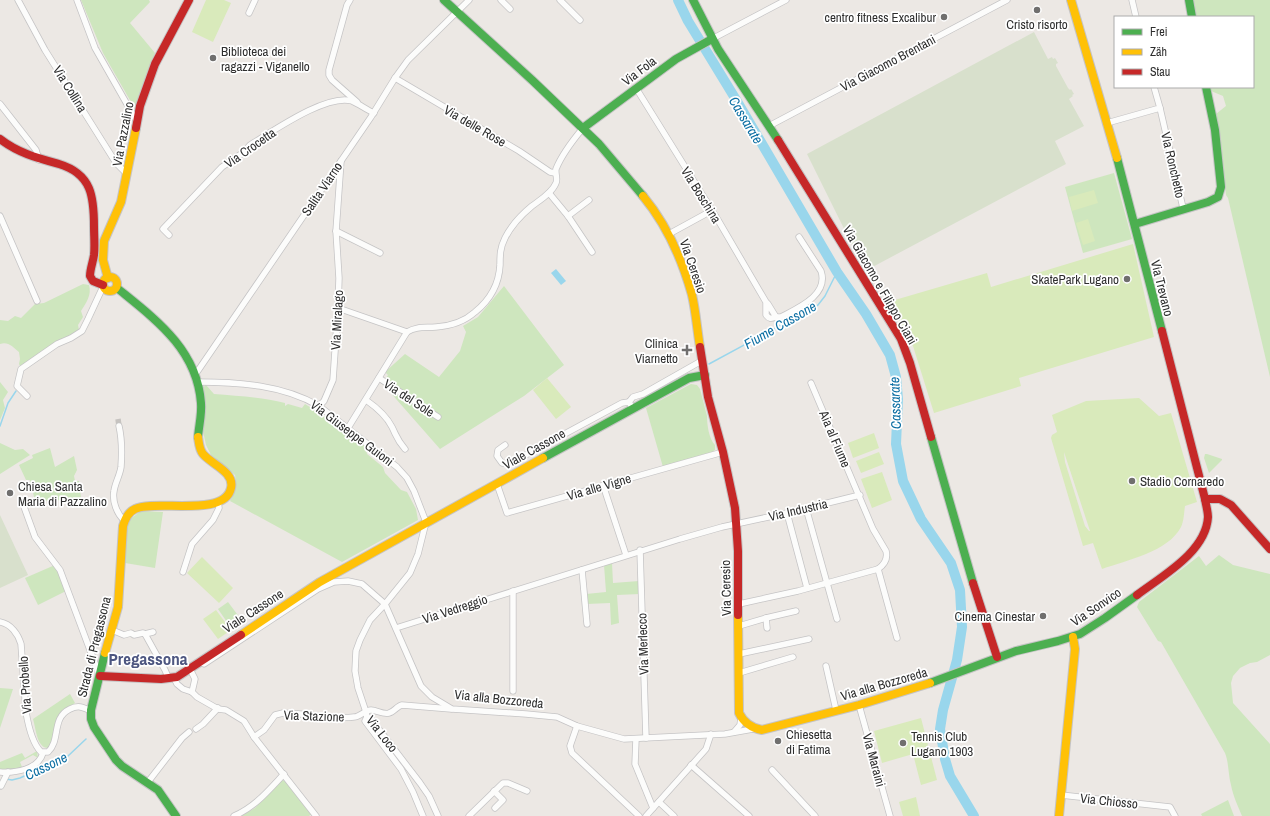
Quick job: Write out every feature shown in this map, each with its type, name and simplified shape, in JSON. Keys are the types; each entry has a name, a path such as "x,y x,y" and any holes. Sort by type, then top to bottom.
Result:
{"main road":[{"name":"Via Pazzalino","path":"105,283 103,260 104,241 121,202 136,120 155,64 189,0"},
{"name":"Via Ceresio","path":"444,0 583,128 648,202 669,234 679,255 690,290 703,360 708,397 723,452 735,508 737,524 739,604 739,707 741,718"},
{"name":"Via Giacomo e Filippo Ciani","path":"693,0 710,40 769,126 901,339 910,363 983,616 997,657"},
{"name":"Via Trevano","path":"1071,0 1135,224 1168,362 1206,499"},
{"path":"1189,0 1192,16"},
{"name":"Via Fola","path":"583,128 676,59 710,40"},
{"path":"1135,224 1196,206 1218,197 1221,187 1215,130 1206,88"},
{"path":"0,139 20,153 72,169 84,178 90,189 94,205 94,246 90,276 93,281 105,283 112,278 116,280 117,288 176,341 187,356 196,378 201,404 199,435 200,449 206,456 228,473 232,481 231,490 228,495 218,501 196,506 139,507 129,513 124,520"},
{"path":"105,283 107,291 111,292 117,288"},
{"name":"Viale Cassone","path":"173,680 320,582 497,484 631,406 688,378 705,375"},
{"path":"1206,499 1219,499 1230,505 1270,549"},
{"name":"Via Sonvico","path":"1059,816 1075,649 1074,637 1106,618 1176,566 1192,552 1198,544 1205,529 1208,516 1206,499"},
{"name":"Strada di Pregassona","path":"124,520 117,614 91,711 91,719 94,727 116,760 122,766 161,792 176,816"},
{"path":"997,657 1016,650 1074,637"},
{"name":"Via alla Bozzoreda","path":"753,729 769,729 859,705 940,680 997,657"},
{"path":"100,676 173,680"},
{"path":"741,718 753,729"}],"street":[{"name":"Via Collina","path":"18,0 45,50 116,163 127,174"},
{"path":"77,0 95,48 136,120"},
{"path":"249,13 255,0"},
{"name":"Via Crocetta","path":"350,0 343,19 329,70 329,75 332,80 364,108"},
{"path":"458,12 469,0"},
{"path":"501,0 510,9"},
{"path":"560,0 580,20"},
{"path":"710,40 786,0"},
{"name":"Via Giacomo Brentani","path":"769,126 1007,0"},
{"path":"1132,0 1136,16"},
{"name":"Salita Viarno","path":"196,378 374,113 395,78 415,52 458,12"},
{"name":"Via delle Rose","path":"395,78 519,151 550,172 555,173"},
{"name":"Via Boschina","path":"636,88 766,302 766,315 769,318 772,319 781,317 811,300 821,288 823,277 821,271 799,237"},
{"name":"Via Ronchetto","path":"1154,88 1183,208 1196,206"},
{"name":"Via Crocetta","path":"169,235 163,229 222,167 244,152 250,145 304,112 334,101 352,101 374,113"},
{"path":"0,104 36,150 39,160"},
{"path":"1107,123 1160,108"},
{"path":"338,308 407,332 413,328 437,327 460,321 475,312 493,291 497,282 499,274 500,249 508,232 518,219 549,193 556,184 557,179 555,173 560,162 574,139 583,128"},
{"name":"Via Miralago","path":"320,406 324,401 333,380 339,278 336,231 341,161"},
{"path":"549,193 568,216 592,252"},
{"path":"568,216 589,200"},
{"path":"669,234 711,211"},
{"path":"0,216 37,301"},
{"path":"336,231 380,253"},
{"path":"27,396 22,393 17,386 21,369 57,344 82,331 105,283"},
{"name":"Via del Sole","path":"348,428 407,332"},
{"name":"Viale Cassone","path":"505,445 498,450 497,456 502,464 509,464 622,403 631,406 633,397 643,394 703,360"},
{"name":"Via Giuseppe Guioni","path":"196,378 275,389 320,406 388,459 407,478 417,497 426,522"},
{"name":"Via del Sole","path":"379,378 438,417"},
{"name":"Aia al Fiume","path":"811,383 873,528 887,555 882,566 878,569"},
{"name":"Via del Sole","path":"366,400 384,415 396,438 405,449"},
{"path":"119,426 122,438 121,464 119,477 114,492 116,507 124,520"},
{"name":"Via alle Vigne","path":"497,484 506,514 603,485 723,452"},
{"path":"603,485 626,555"},
{"name":"Via Industria","path":"737,524 787,514 860,495"},
{"path":"183,572 192,544 213,520 219,508 218,501"},
{"path":"23,504 35,537 55,563 62,575 100,676"},
{"path":"806,508 836,619"},
{"path":"787,514 807,588"},
{"name":"Via Loco","path":"426,522 418,554 410,573 370,620 360,640 356,650 355,671 358,688 366,714 372,719 420,783 429,796 438,815"},
{"name":"Via Vedreggio","path":"396,628 582,570 640,550 737,524"},
{"name":"Via Merlecco","path":"640,550 646,738"},
{"path":"739,604 878,569 897,638"},
{"path":"582,570 587,624"},
{"name":"Via alla Bozzoreda","path":"198,662 204,664 219,656 318,589 334,582 348,581 362,584 385,604 421,686 432,697 452,709 526,714 557,718 619,739 711,734 753,729"},
{"path":"513,591 513,691"},
{"name":"Via Ceresio","path":"739,626 796,611"},
{"path":"766,618 768,628"},
{"name":"Via Probello","path":"0,622 11,627 19,637 22,644 27,716 37,748 43,753"},
{"path":"112,630 124,635 131,633 134,635 153,632"},
{"path":"145,634 165,670 173,680 186,690 218,708 226,710 240,718 316,816"},
{"path":"739,654 809,639"},
{"path":"739,673 793,657"},
{"name":"Via alla Bozzoreda","path":"826,666 836,710"},
{"path":"190,668 194,679 192,692"},
{"name":"Via Stazione","path":"254,737 264,730 276,715 283,713 350,718 366,714 371,710 389,713 398,706 402,705 452,709"},
{"name":"Via Maraini","path":"859,705 888,816"},
{"path":"0,772 7,774 18,772 34,764 42,757 43,753 48,752 52,747 59,720 64,713 76,706 80,706 91,711"},
{"path":"196,729 203,724 218,708"},
{"path":"366,714 365,721 401,770 413,792 423,816"},
{"path":"737,732 741,718"},
{"path":"577,726 570,746 572,753 639,816"},
{"path":"148,782 182,738 190,732"},
{"path":"646,816 706,749 711,734"},
{"path":"636,739 635,764 653,808"},
{"path":"691,765 749,816"},
{"path":"772,770 815,816"},
{"path":"2,784 7,774"},
{"path":"234,816 258,802 284,774"},
{"path":"469,816 503,783 508,783 527,791"},
{"path":"494,791 503,800 495,808"},
{"name":"Via Chiosso","path":"1061,795 1170,806 1175,816"},
{"path":"659,802 674,816"}],"green space":[{"path":"81,0 149,0 150,2 130,23 155,53 135,109 103,53"},
{"path":"206,0 224,0 231,3 213,42 192,32"},
{"path":"1192,0 1270,0 1270,377 1228,198 1226,195 1216,114 1226,106 1223,96 1211,91 1210,88 1254,88 1254,16 1196,16"},
{"path":"1034,32 1048,59 1052,57 1053,59 1055,58 1058,63 1056,66 1068,88 1070,90 1071,89 1074,94 1069,99 1084,126 1055,141 1066,164 865,271 807,154"},
{"path":"1114,173 1132,239 1083,253 1065,187"},
{"path":"1094,190 1098,203 1072,211 1069,197"},
{"path":"1088,219 1095,241 1083,245 1076,223"},
{"path":"1133,244 1154,337 1019,378 1021,386 934,413 913,346 888,302 987,273 991,287"},
{"path":"83,284 89,285 90,292 81,311 83,317 78,325 79,330 20,366 19,352 6,343 0,344 0,320 8,321 15,316 21,318 35,304 44,303"},
{"path":"504,286 564,365 524,396 440,449 382,383 388,375 385,372 405,354 439,377 460,351 466,332 463,326 478,317"},
{"path":"547,378 571,407 556,419 533,390"},
{"path":"0,382 8,392 3,400 5,408 0,420"},
{"path":"691,384 697,385 700,389 707,416 709,432 715,445 715,450 663,467 646,408"},
{"path":"206,385 214,394 268,399 285,403 285,406 288,404 302,408 305,404 364,441 367,454 383,467 385,473 401,490 407,492 416,509 418,520 342,562 230,501 235,489 235,475 211,455 206,445 203,431 205,408 202,388"},
{"name":"Stadio Cornaredo","path":"1139,398 1159,416 1171,413 1197,502 1185,506 1181,527 1175,536 1167,543 1146,554 1102,569 1093,543 1083,546 1051,438 1052,435 1057,432 1052,415 1086,401","holes":["1064,452 1090,531 1085,526 1065,462"]},
{"path":"874,433 879,448 853,458 848,443"},
{"path":"0,443 15,450 23,449 30,455 0,474"},
{"path":"50,448 55,467 74,456 77,470 74,476 75,481 79,481 81,498 35,501 30,480 26,480 19,465 33,458 32,455"},
{"path":"879,452 884,464 861,473 856,461"},
{"path":"1205,454 1222,459 1209,473 1204,458"},
{"path":"882,472 892,500 872,508 861,479"},
{"path":"141,511 163,512 155,568 125,563 127,525 129,520"},
{"path":"0,515 28,575 0,588"},
{"path":"1219,555 1233,565 1270,574 1270,655 1257,662 1250,663 1240,668 1233,676 1231,683 1233,703 1270,744 1270,816 1242,816 1232,789 1225,753 1161,642 1158,641 1137,607 1139,602 1199,556 1206,566"},
{"path":"202,557 233,588 219,603 187,573"},
{"path":"612,563 613,583 639,581 640,594 617,595 619,623 611,625 610,603 587,604 586,594 606,592 604,565"},
{"path":"55,565 66,591 38,605 25,578"},
{"path":"228,602 240,618 229,625 218,609"},
{"path":"216,610 231,630 218,639 203,619"},
{"path":"0,688 13,689 0,728"},
{"path":"70,694 75,703 59,715 49,748 45,747 39,742 33,719"},
{"name":"Tennis Club Lugano 1903","path":"921,718 937,780 921,785 913,754 882,763 874,731"},
{"path":"37,751 38,758 33,755 20,762 22,767 13,771 0,769 0,762 22,753 25,758"},
{"path":"285,780 312,814 309,816 241,816 255,808 280,781"},
{"path":"916,797 920,816 903,816 899,802"},
{"path":"1228,800 1234,816 1202,816 1201,814"}],"water":[{"path":"556,269 566,281 561,285 551,273"}],"waterway":[{"name":"Cassarate","path":"678,0 688,21 837,272 866,314 890,355 896,377 898,399 896,444 903,481 921,519 951,563 960,590 962,627 957,660 943,710 940,729 945,759 950,776 974,816"},
{"name":"Fiume Cassone","path":"709,364 818,305 825,296 837,272"},
{"path":"0,426 8,403 16,391"},
{"name":"Cassone","path":"6,779 12,780 20,778 68,756 86,739"}],"tunnel":[{"path":"118,419 119,426"}],"traffic: fast":[{"path":"444,0 532,80 599,144 643,196"},
{"path":"693,0 718,49 778,140"},
{"path":"1189,0 1192,16"},
{"path":"583,128 676,59 712,39"},
{"path":"1135,224 1208,202 1218,197 1221,187 1215,130 1206,88"},
{"path":"1117,158 1162,331"},
{"path":"117,288 146,311 172,337 183,351 192,367 198,384 201,403 198,437"},
{"path":"543,458 689,378 705,375"},
{"path":"931,437 973,583"},
{"path":"930,683 1016,651 1080,634 1137,595"},
{"path":"105,653 91,710 91,719 94,727 116,760 122,766 158,790 176,816"}],"traffic: slow":[{"path":"1071,0 1117,158"},
{"path":"108,278 103,260 104,241 121,202 136,128"},
{"path":"643,196 652,207 673,243 684,268 692,295 700,347"},
{"path":"107,277 113,277 117,281 117,284 117,287 113,291 107,291 103,287 103,281 107,277"},
{"path":"105,653 118,607 123,526 129,514 133,510 145,506 188,506 216,503 226,497 231,488 231,482 226,473 207,458 202,452 199,446 198,437"},
{"path":"241,635 320,582 543,458"},
{"path":"738,615 739,713 743,720 754,728 762,730 859,705 930,683"},
{"path":"1059,816 1075,649 1073,637"}],"traffic: jam":[{"path":"136,128 140,106 155,64 189,0"},
{"path":"0,139 14,148 35,157 70,168 85,180 92,197 94,216 94,258 90,276 93,281 103,285"},
{"path":"778,140 901,339 910,363 931,437"},
{"path":"1137,595 1170,571 1191,552 1200,541 1205,530 1208,517 1205,499 1162,331"},
{"path":"700,347 708,397 723,452 735,508 738,551 738,615"},
{"path":"1205,499 1220,499 1231,505 1270,549"},
{"path":"973,583 997,657"},
{"path":"100,676 161,679 177,677 241,635"}],"place":[{"name":"Cristo risorto","path":"1037,10"},
{"name":"centro fitness Excalibur","path":"944,17"},
{"name":"Biblioteca dei ragazzi - Viganello","path":"213,58"},
{"name":"SkatePark Lugano","path":"1127,279"},
{"name":"Clinica Viarnetto","path":"687,350"},
{"name":"Stadio Cornaredo","path":"1132,481"},
{"name":"Chiesa Santa Maria di Pazzalino","path":"10,493"},
{"name":"Cinema Cinestar","path":"1043,616"},
{"name":"Chiesetta di Fatima","path":"778,741"},
{"name":"Tennis Club Lugano 1903","path":"903,743"}],"district":[{"name":"Pregassona","path":"148,658"}]}
